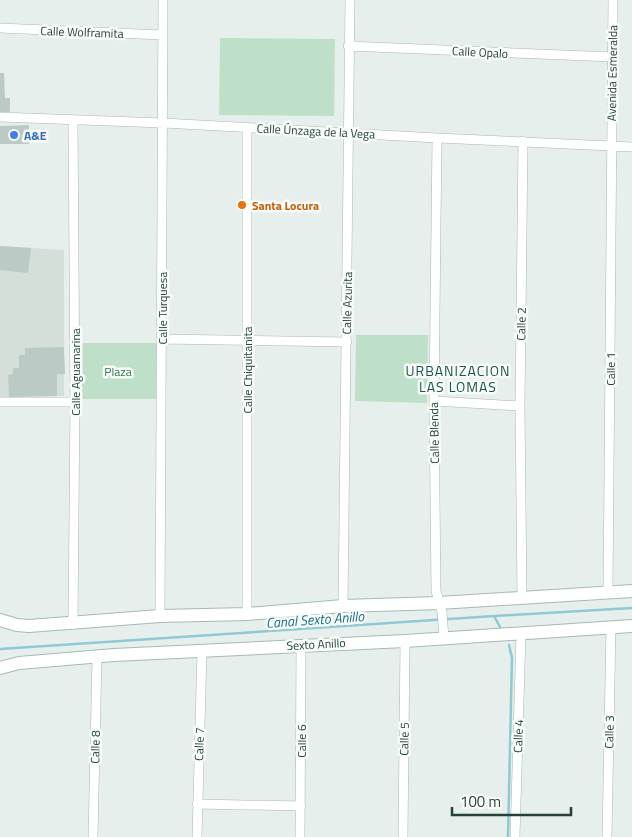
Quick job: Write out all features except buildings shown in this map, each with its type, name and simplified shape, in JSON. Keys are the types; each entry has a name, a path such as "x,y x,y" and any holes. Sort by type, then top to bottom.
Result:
{"main road":[{"path":"0,620 29,626 160,616 247,614 343,606 440,608 522,598 632,591"},
{"name":"Sexto Anillo","path":"0,668 19,663 96,656 405,641 443,633 521,634 632,626"}],"street":[{"name":"Calle Turquesa","path":"160,616 163,0"},
{"name":"Calle Azurita","path":"343,606 350,0"},
{"name":"Avenida Esmeralda","path":"611,146 613,0"},
{"name":"Calle Wolframita","path":"0,28 163,35"},
{"name":"Calle Opalo","path":"348,46 613,57"},
{"name":"Calle Únzaga de la Vega","path":"0,117 163,123 632,147"},
{"name":"Calle Aguamarina","path":"73,120 75,402 73,624"},
{"name":"Calle Chiquitanita","path":"246,127 247,614"},
{"name":"Calle Blenda","path":"437,138 434,401 436,591 443,633"},
{"name":"Calle 2","path":"522,598 520,406 523,141"},
{"name":"Calle 1","path":"608,592 611,146"},
{"path":"162,339 347,342"},
{"path":"434,401 520,406"},
{"path":"0,402 75,402"},
{"name":"Calle 3","path":"607,837 611,627"},
{"name":"Calle 4","path":"515,837 521,634"},
{"name":"Calle 5","path":"403,837 405,641"},
{"name":"Calle 6","path":"300,837 301,645"},
{"name":"Calle 7","path":"198,837 197,804 202,651"},
{"name":"Calle 8","path":"93,837 96,656"},
{"path":"197,804 301,806"}],"shaded area":[{"path":"0,246 64,250 64,396 0,397"}],"green space":[{"path":"220,38 335,39 334,116 219,115"},
{"path":"356,335 428,335 427,403 355,401"},
{"name":"Plaza","path":"79,343 157,343 157,399 79,399"}],"waterway":[{"name":"Canal Sexto Anillo","path":"0,649 632,608"},
{"path":"494,616 500,627"},
{"path":"508,837 512,658 509,645"}],"place":[{"name":"A&E","path":"14,135"},
{"name":"Santa Locura","path":"242,205"}],"district":[{"name":"URBANIZACION LAS LOMAS","path":"458,378"}]}
